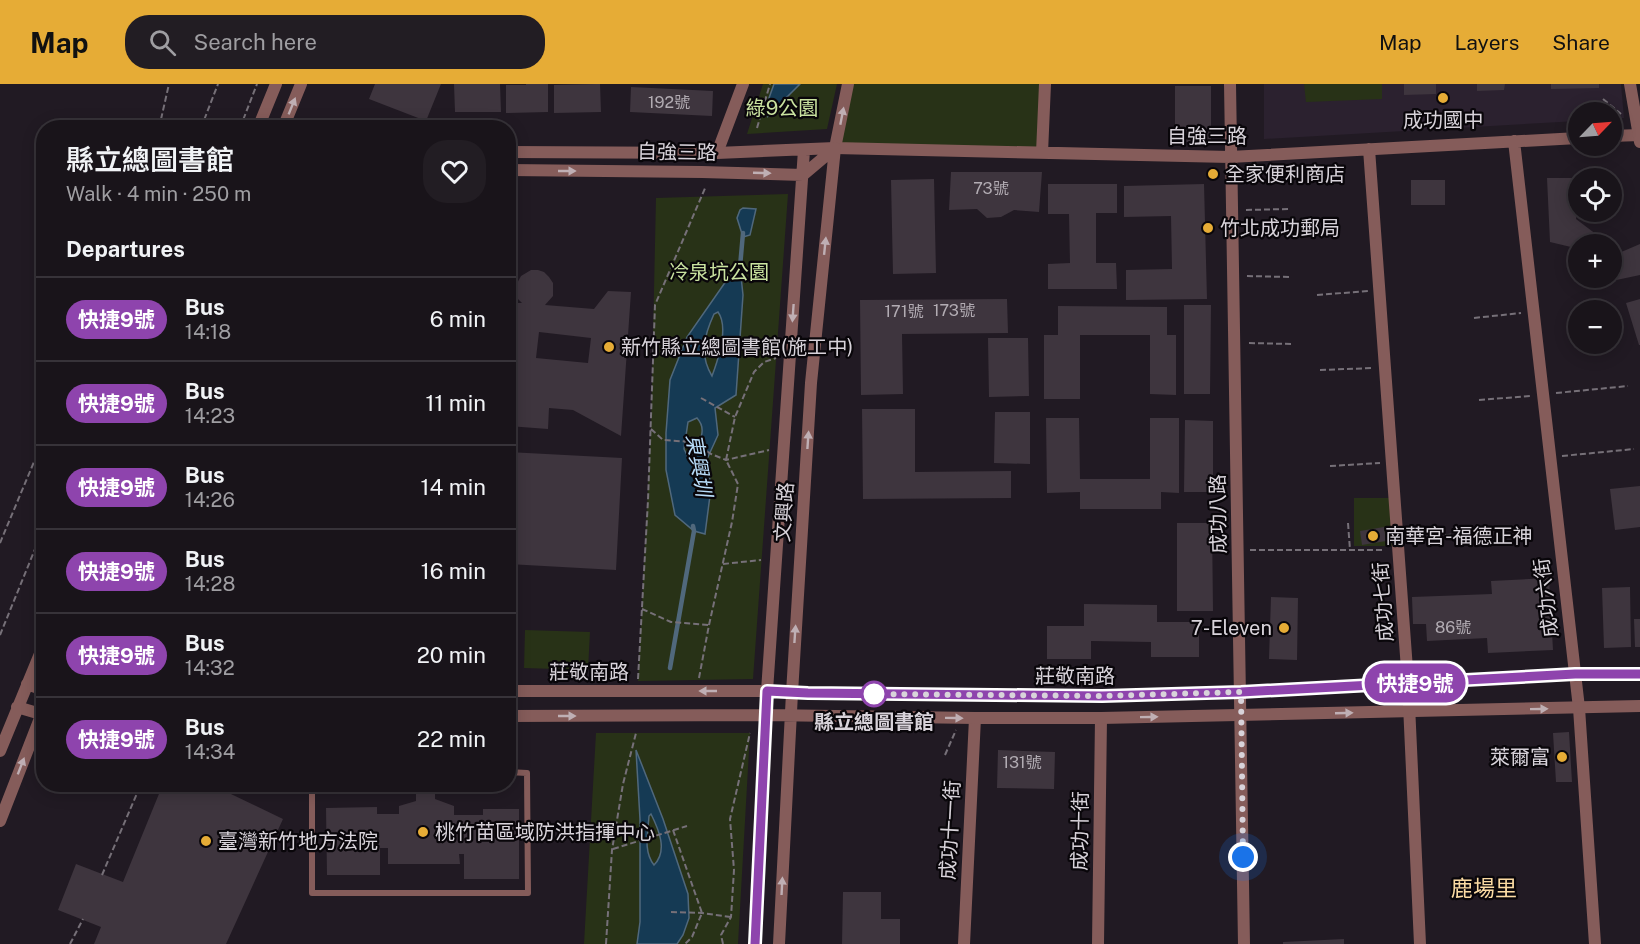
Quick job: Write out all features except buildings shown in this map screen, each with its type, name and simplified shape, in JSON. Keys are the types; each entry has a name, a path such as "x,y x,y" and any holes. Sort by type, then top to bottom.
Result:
{"street":[{"path":"261,120 276,84"},
{"path":"286,120 301,84"},
{"path":"717,153 743,84"},
{"name":"文興路","path":"779,944 811,383 835,148 848,84"},
{"path":"1042,153 1045,84"},
{"name":"成功八路","path":"1230,84 1244,944"},
{"path":"1622,136 1639,137 1630,84"},
{"name":"自強三路","path":"516,152 717,153 835,148 1230,157 1568,138"},
{"name":"成功六街","path":"1514,141 1579,708 1596,944"},
{"path":"803,175 835,148"},
{"name":"成功七街","path":"1369,149 1408,683 1420,944"},
{"name":"文興路","path":"755,944 767,691 804,150"},
{"name":"自強三路","path":"516,170 803,175"},
{"path":"0,751 36,663"},
{"name":"莊敬南路","path":"516,691 767,691 1102,696 1241,692 1575,674 1640,674"},
{"path":"27,684 36,687"},
{"path":"516,716 766,715 1101,718 1640,706"},
{"path":"17,707 36,712"},
{"name":"成功十一街","path":"964,944 975,718"},
{"name":"成功十街","path":"1098,944 1101,718"},
{"path":"0,821 36,728"}],"lane":[{"path":"312,792 312,893 528,893 527,773 516,772"}],"path":[{"path":"161,120 169,84"},
{"path":"204,120 218,84"},
{"path":"243,120 257,84"},
{"path":"757,129 770,84"},
{"path":"1603,99 1607,102"},
{"path":"638,681 655,305 712,172"},
{"path":"1231,210 1289,209"},
{"path":"1232,275 1289,277"},
{"path":"1317,295 1379,290"},
{"path":"1474,318 1533,312"},
{"path":"1234,342 1292,344"},
{"path":"699,680 708,625 732,522 738,484 726,460 735,417 754,372 764,362 776,358"},
{"path":"1320,370 1385,368"},
{"path":"1479,400 1628,386"},
{"path":"701,398 735,417"},
{"path":"651,429 663,440 692,442 726,460 770,450"},
{"path":"1550,457 1634,449"},
{"path":"0,543 36,457"},
{"path":"1330,466 1392,462"},
{"path":"1348,523 1350,550"},
{"path":"1238,550 1350,550 1462,534"},
{"path":"0,635 36,547"},
{"path":"722,565 762,560"},
{"path":"642,609 671,622 708,625"},
{"path":"945,755 957,730"},
{"path":"606,944 612,850 623,784 636,733"},
{"path":"723,944 721,935 731,917 734,870 730,819 750,733"},
{"path":"102,874 138,792"},
{"path":"612,850 687,826"},
{"path":"673,830 702,913 692,937 685,944"},
{"path":"671,912 731,917"},
{"path":"70,944 82,919"}],"shaded area":[{"name":"成功國中","path":"1264,84 1621,84 1624,118 1622,118 1622,102 1568,102 1568,122 1264,139"}],"green space":[{"name":"綠9公園","path":"763,84 837,84 827,129 747,134"},
{"path":"848,84 1045,84 1042,153 835,148"},
{"path":"1304,84 1382,84 1382,99 1306,102"},
{"name":"冷泉坑公園","path":"788,194 753,679 638,681 651,429 656,198"},
{"path":"1354,498 1393,498 1393,546 1354,546"},
{"path":"525,630 590,632 588,670 524,668"},
{"path":"596,733 750,733 738,944 584,944"}],"water":[{"path":"774,84 800,84 768,116 769,98"},
{"path":"743,208 756,209 750,235 743,237 737,218"},
{"path":"740,267 743,295 736,395 715,408 718,435 707,459 711,488 705,534 694,531 675,515 666,470 670,380 687,337 724,284","holes":["718,312 723,326 723,335 712,376 705,360 704,345 714,314","697,418 702,427 701,436 692,455 687,455 684,449 688,422"]},
{"path":"636,750 663,819 688,894 689,918 677,944 637,944 640,922 640,819","holes":["651,814 661,840 661,853 654,865 648,854 647,842"]}],"waterway":[{"name":"東興圳","path":"737,272 740,267 743,233"},
{"name":"東興圳","path":"670,668 693,526"}],"bus line":[{"name":"快捷9號","path":"755,944 767,691 1102,696 1241,692 1575,674 1640,674"}],"place":[{"name":"成功國中","path":"1443,98"},
{"name":"全家便利商店","path":"1213,174"},
{"name":"竹北成功郵局","path":"1208,228"},
{"name":"新竹縣立總圖書館(施工中)","path":"609,347"},
{"name":"南華宮-福德正神","path":"1373,536"},
{"name":"7-Eleven","path":"1284,628"},
{"name":"縣立總圖書館","path":"874,694"},
{"name":"萊爾富","path":"1562,757"},
{"name":"桃竹苗區域防洪指揮中心","path":"423,832"},
{"name":"臺灣新竹地方法院","path":"206,841"}],"district":[{"name":"鹿場里","path":"1484,888"}],"route":[{"path":"874,694 1102,696 1241,692 1243,857"}]}
